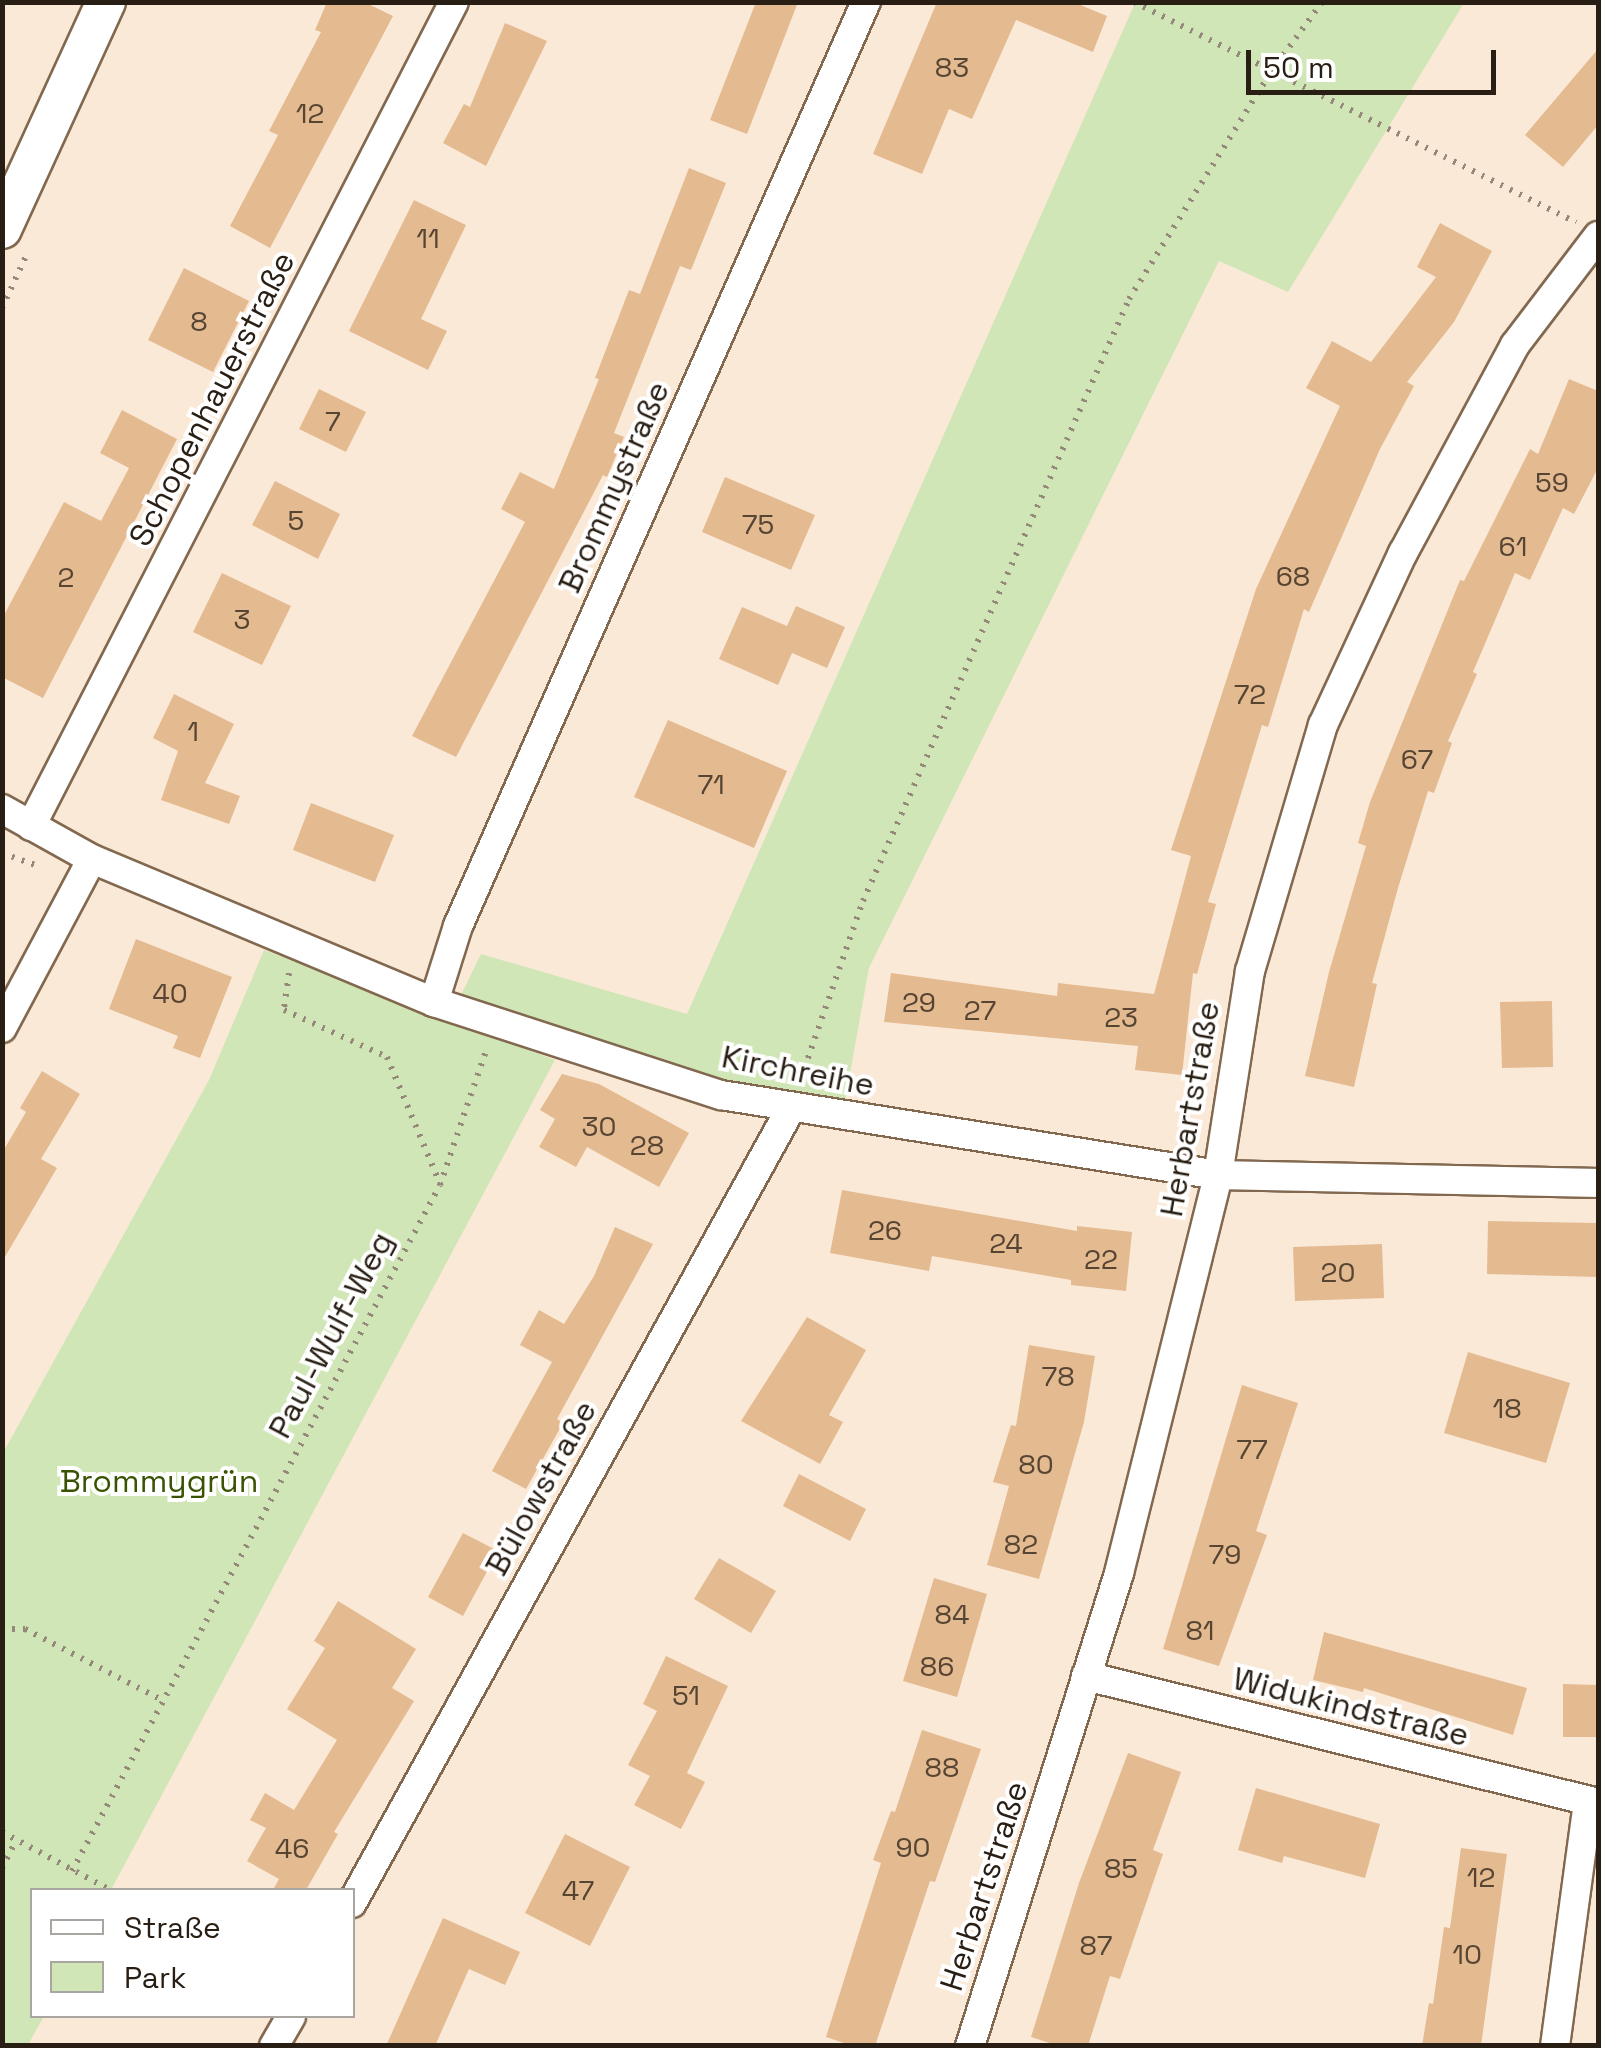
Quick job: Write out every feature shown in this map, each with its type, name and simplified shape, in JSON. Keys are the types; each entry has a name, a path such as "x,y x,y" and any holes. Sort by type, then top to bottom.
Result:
{"main road":[{"path":"2,229 106,2"}],"street":[{"name":"Schopenhauerstraße","path":"32,826 454,2"},
{"name":"Brommystraße","path":"434,1002 458,926 866,2"},
{"name":"Herbartstraße","path":"970,2046 1119,1573 1218,1175 1250,972 1324,725 1403,553 1515,345 1593,232"},
{"name":"Kirchreihe","path":"2,809 92,858 434,1002 721,1096 1218,1175 1598,1183"},
{"name":"Kirchreihe","path":"2,819 32,826"},
{"path":"2,1028 92,858"},
{"name":"Bülowstraße","path":"355,1898 791,1108"},
{"name":"Widukindstraße","path":"1086,1676 1593,1802"},
{"path":"1555,2046 1590,1860 1593,1802"},
{"path":"274,2046 289,2018"}],"path":[{"path":"1134,2 1593,232"},
{"path":"791,1108 863,901 1128,299 1271,72 1322,2"},
{"path":"292,945 284,1010 387,1057 440,1185"},
{"name":"Paul-Wulf-Weg","path":"72,1871 440,1185 496,1023"},
{"path":"2,1629 26,1630 162,1700"},
{"path":"2,1832 14,1843 106,1888"},
{"path":"2,1868 14,1843"}],"green space":[{"path":"1135,3 1464,3 1288,292 1219,261 869,968 844,1107 722,1083 458,1001 481,954 687,1014"},
{"name":"Brommygrün","path":"264,950 555,1060 112,1888 30,1888 30,2018 43,2018 28,2045 3,2046 3,1453 209,1080"}],"building":[{"path":"327,2 364,2 393,16 270,248 230,226 278,135 269,131 321,32 315,30"},
{"path":"756,2 798,2 747,134 710,120"},
{"path":"937,2 1073,2 1107,16 1093,52 1016,20 972,119 949,109 922,174 873,154"},
{"path":"505,23 547,41 486,166 443,143 464,104 470,107"},
{"path":"1598,49 1598,125 1563,167 1525,135"},
{"path":"689,168 726,183 691,270 680,266 614,433 624,437 607,477 603,475 456,757 412,736 525,522 501,509 520,472 554,489 599,379 595,378 629,290 640,294"},
{"path":"414,200 466,225 421,319 447,331 428,370 349,331"},
{"path":"1440,223 1492,251 1454,322 1407,382 1414,386 1380,449 1309,612 1304,609 1268,727 1262,725 1208,902 1216,904 1197,974 1193,973 1182,1075 1135,1070 1138,1046 884,1022 891,973 1057,996 1058,983 1154,994 1191,856 1171,850 1256,589 1340,406 1306,388 1332,341 1371,362 1436,277 1417,267"},
{"path":"184,268 249,301 213,372 148,340"},
{"path":"1569,379 1598,391 1598,468 1574,514 1563,508 1530,580 1515,573 1473,672 1477,674 1448,741 1452,743 1434,793 1428,791 1398,888 1372,983 1377,984 1354,1087 1305,1076 1329,972 1366,846 1358,843 1370,802 1460,580 1464,581 1530,449 1538,454"},
{"path":"319,389 366,412 346,452 299,429"},
{"path":"122,410 177,439 43,698 2,677 2,619 64,502 101,521 129,468 100,453"},
{"path":"725,477 815,515 791,570 702,532"},
{"path":"275,481 340,514 318,559 252,525"},
{"path":"222,573 291,606 262,665 193,632"},
{"path":"796,606 845,627 827,668 792,653 778,685 719,659 742,607 787,626"},
{"path":"174,694 234,724 205,783 240,796 229,824 161,800 178,751 153,738"},
{"path":"668,720 787,771 754,848 634,797"},
{"path":"311,803 394,835 375,882 293,850"},
{"path":"136,939 232,977 200,1058 173,1048 178,1036 109,1009"},
{"path":"1552,1001 1553,1067 1502,1068 1500,1002"},
{"path":"42,1071 80,1094 41,1159 57,1168 2,1262 2,1153 26,1112 20,1108"},
{"path":"562,1074 599,1084 689,1133 659,1187 587,1147 576,1167 539,1147 555,1119 540,1110"},
{"path":"842,1190 1077,1231 1077,1226 1132,1232 1126,1291 1071,1285 1071,1280 932,1256 929,1271 830,1253"},
{"path":"1488,1221 1598,1223 1598,1277 1487,1274"},
{"path":"615,1227 653,1244 557,1419 563,1423 526,1489 492,1471 552,1362 520,1345 539,1310 564,1324 594,1276"},
{"path":"1382,1244 1384,1298 1295,1301 1293,1247"},
{"path":"807,1317 866,1350 829,1415 843,1422 820,1464 741,1421"},
{"path":"1029,1345 1095,1356 1084,1422 1039,1579 987,1565 1009,1486 993,1482 1011,1425 1016,1426"},
{"path":"1468,1352 1570,1383 1546,1463 1444,1433"},
{"path":"1242,1385 1298,1403 1256,1531 1267,1535 1219,1666 1163,1649"},
{"path":"799,1474 866,1509 850,1541 783,1506"},
{"path":"463,1533 498,1551 463,1616 428,1597"},
{"path":"719,1558 776,1591 751,1633 694,1599"},
{"path":"934,1578 987,1594 957,1697 903,1681"},
{"path":"338,1601 416,1649 392,1688 414,1701 334,1832 338,1834 307,1888 274,1888 279,1879 247,1861 266,1828 250,1820 265,1793 294,1810 337,1740 287,1709 325,1648 314,1641"},
{"path":"1324,1632 1527,1688 1513,1735 1364,1688 1363,1692 1313,1680"},
{"path":"666,1656 728,1686 687,1773 705,1782 681,1829 634,1805 650,1776 628,1765 657,1711 643,1704"},
{"path":"1563,1684 1598,1685 1598,1737 1563,1737"},
{"path":"922,1730 981,1749 935,1882 930,1881 875,2046 853,2046 826,2037 881,1863 873,1860 891,1811 895,1812"},
{"path":"1128,1753 1181,1772 1153,1850 1163,1854 1120,1979 1110,1976 1088,2046 1059,2046 1031,2037 1079,1883"},
{"path":"1256,1788 1380,1824 1365,1878 1284,1856 1282,1863 1238,1850"},
{"path":"565,1834 630,1867 590,1946 525,1913"},
{"path":"1461,1848 1507,1854 1481,2046 1422,2046 1429,2003 1433,2004 1444,1927 1450,1928"},
{"path":"443,1918 520,1952 505,1985 469,1969 435,2046 386,2046"}]}
